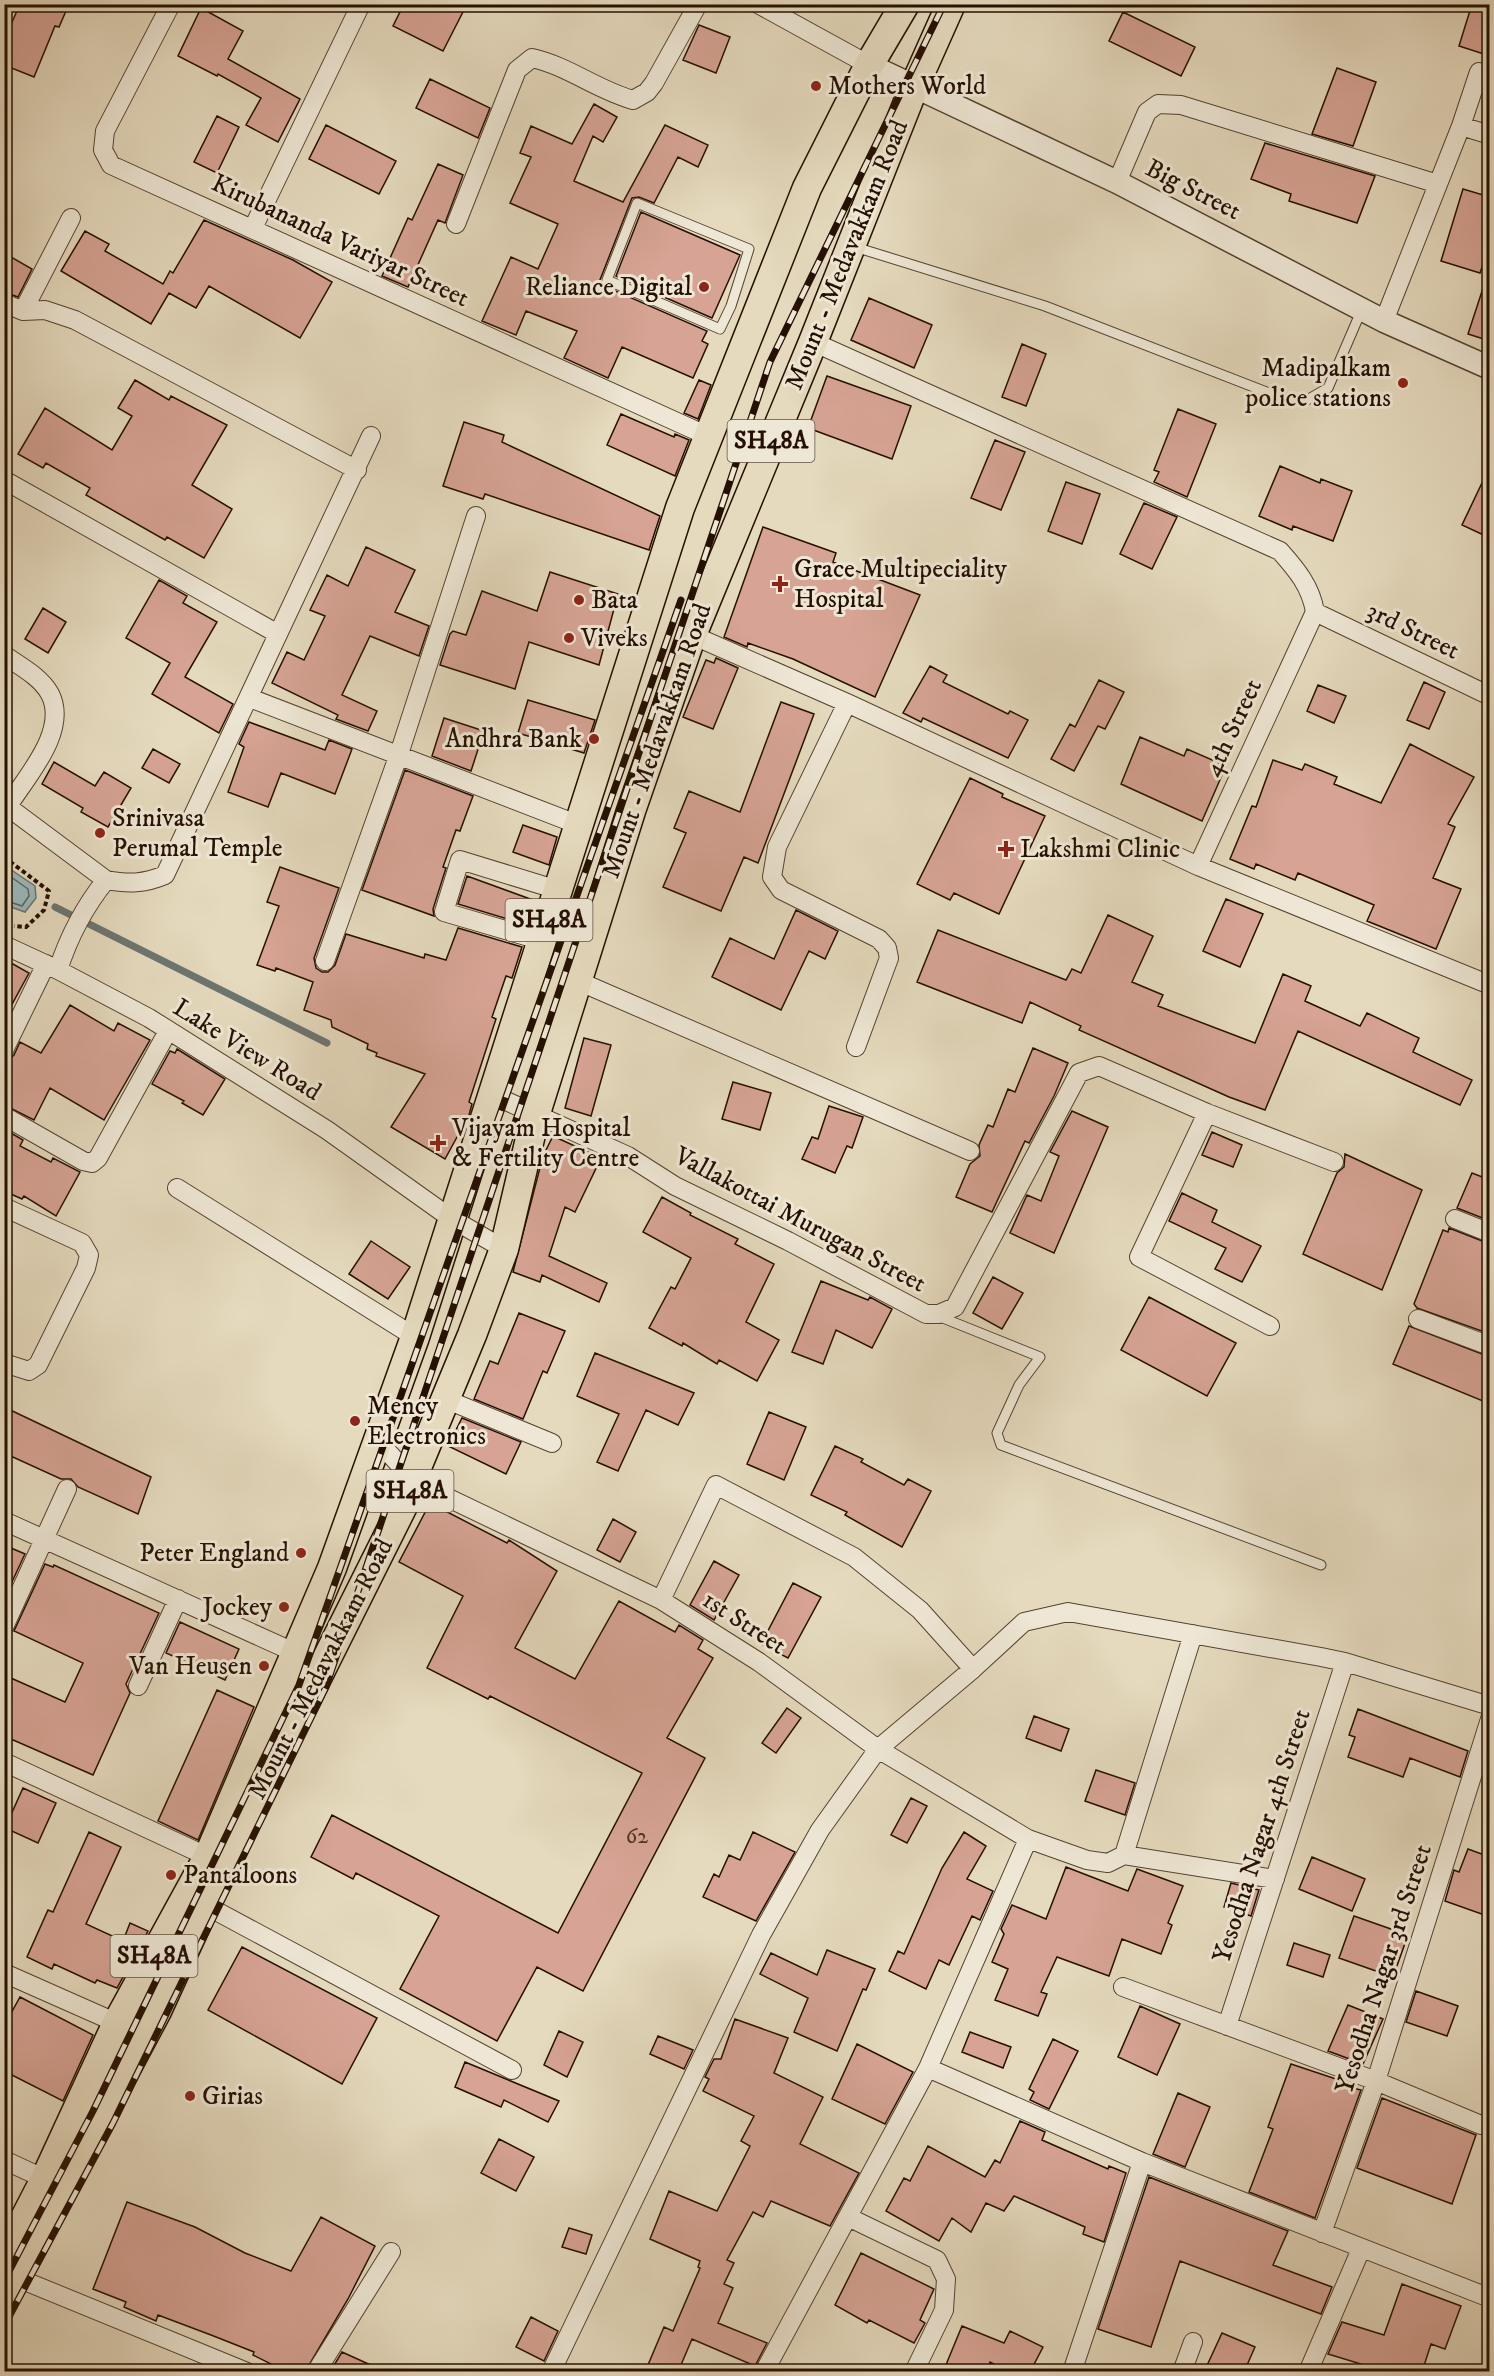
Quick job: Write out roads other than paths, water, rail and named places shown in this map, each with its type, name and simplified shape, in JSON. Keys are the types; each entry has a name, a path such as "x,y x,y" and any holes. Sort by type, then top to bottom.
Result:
{"main road":[{"name":"Mount - Medavakkam Road","path":"8,2277 65,2189 157,2011 206,1905 216,1860 296,1653 332,1568 416,1337 680,508 710,437 744,311 869,65 905,4"},
{"name":"Mount - Medavakkam Road","path":"8,2277 45,2179 117,2023 216,1860 415,1482 418,1465 504,1249 536,1113 631,811 692,635 951,4"}],"street":[{"name":"Kirubananda Variyar Street","path":"171,4 105,131 103,150 111,165 710,437"},
{"path":"254,228 361,4"},
{"path":"456,224 517,70 532,58 548,62 608,93 633,100 647,93 654,83 698,4"},
{"path":"758,4 869,65"},
{"name":"Big Street","path":"869,65 1117,182 1384,321 1490,368"},
{"path":"1384,321 1461,126 1479,72"},
{"path":"1117,182 1147,112 1158,104 1181,105 1438,184"},
{"path":"1461,126 1490,135"},
{"path":"23,311 70,218"},
{"path":"4,303 23,311 45,310 75,320 357,470"},
{"path":"813,342 1280,551 1300,574 1312,594 1315,612"},
{"path":"4,655 39,681 50,694 55,710 53,730 6,805 101,887 146,883 165,875 357,470 371,435"},
{"path":"4,480 278,634"},
{"path":"325,962 399,754 476,516"},
{"name":"3rd Street","path":"1315,612 1490,696"},
{"name":"4th Street","path":"1198,866 1315,612"},
{"path":"692,635 847,703 1198,866 1490,985"},
{"path":"250,698 579,825"},
{"path":"847,703 777,848 772,877 781,890 879,939 887,948 889,958 856,1047"},
{"path":"543,941 444,912 460,860 558,890"},
{"path":"4,1050 101,887"},
{"name":"Lake View Road","path":"4,945 56,962 168,1030 327,1130 452,1219 504,1249"},
{"path":"578,981 970,1150"},
{"path":"4,1116 83,1161 92,1163 98,1158 168,1030"},
{"name":"Vallakottai Murugan Street","path":"493,1095 628,1156 675,1186 788,1241 926,1314 955,1307 1079,1073 1099,1066 1207,1113 1334,1162"},
{"path":"1207,1113 1139,1257 1270,1326"},
{"path":"177,1188 416,1337"},
{"path":"4,1207 82,1243 89,1255 86,1268 38,1365 29,1371 4,1363"},
{"path":"1455,1219 1490,1233"},
{"path":"1418,1319 1490,1346"},
{"path":"445,1400 552,1443"},
{"path":"378,1442 415,1482"},
{"name":"1st Street","path":"415,1482 661,1600 759,1662 878,1749 1028,1839 1087,1860 1108,1863 1124,1856 1275,1879"},
{"path":"661,1600 716,1485 854,1557 920,1610 973,1669"},
{"path":"4,1627 67,1489"},
{"path":"4,1521 296,1653"},
{"path":"138,1686 178,1599"},
{"path":"551,2372 761,1935 820,1830 878,1749 973,1669 1024,1622 1068,1612 1193,1634 1345,1662 1490,1706"},
{"path":"1124,1856 1193,1634"},
{"name":"Yesodha Nagar 4th Street","path":"1227,2026 1345,1662"},
{"name":"Yesodha Nagar 3rd Street","path":"1322,2233 1376,2081 1490,1719"},
{"path":"4,1762 216,1860"},
{"path":"764,2372 928,2068 1028,1839"},
{"path":"206,1905 512,2070"},
{"path":"4,1973 117,2023"},
{"path":"1123,1987 1376,2081 1481,2125 1489,2123"},
{"path":"928,2068 1142,2162 1490,2298"},
{"path":"4,2160 45,2179"},
{"path":"1072,2372 1142,2162"},
{"path":"848,2217 937,2260 946,2279 944,2310 914,2372"},
{"path":"1308,2372 1362,2249"},
{"path":"316,2372 390,2252"},
{"path":"8,2277 247,2372"},
{"path":"1182,2372 1193,2342"}],"lane":[{"path":"638,203 749,249 744,311 720,329 607,280 638,203"},
{"path":"852,246 1045,306 1282,398 1307,400 1328,388 1362,309"},
{"path":"933,1314 1040,1357 1019,1385 997,1433 1001,1445 1321,1565"}],"water":[{"path":"4,865 35,886 36,898 25,912 5,905"}],"waterway":[{"path":"55,907 327,1043"}],"railway":[{"path":"4,2326 113,2123 326,1687 770,362 944,4"},
{"path":"4,2281 93,2111 299,1685 681,600"}],"place":[{"name":"Mothers World","path":"816,86"},
{"name":"Reliance Digital","path":"704,287"},
{"name":"Madipalkam police stations","path":"1403,383"},
{"name":"Grace Multipeciality Hospital","path":"780,584"},
{"name":"Bata","path":"579,600"},
{"name":"Viveks","path":"569,638"},
{"name":"Andhra Bank","path":"594,739"},
{"name":"Srinivasa Perumal Temple","path":"100,833"},
{"name":"Lakshmi Clinic","path":"1006,849"},
{"name":"Vijayam Hospital & Fertility Centre","path":"438,1143"},
{"name":"Mency Electronics","path":"355,1421"},
{"name":"Peter England","path":"301,1553"},
{"name":"Jockey","path":"284,1607"},
{"name":"Van Heusen","path":"264,1666"},
{"name":"Pantaloons","path":"171,1875"},
{"name":"Girias","path":"190,2096"}]}
